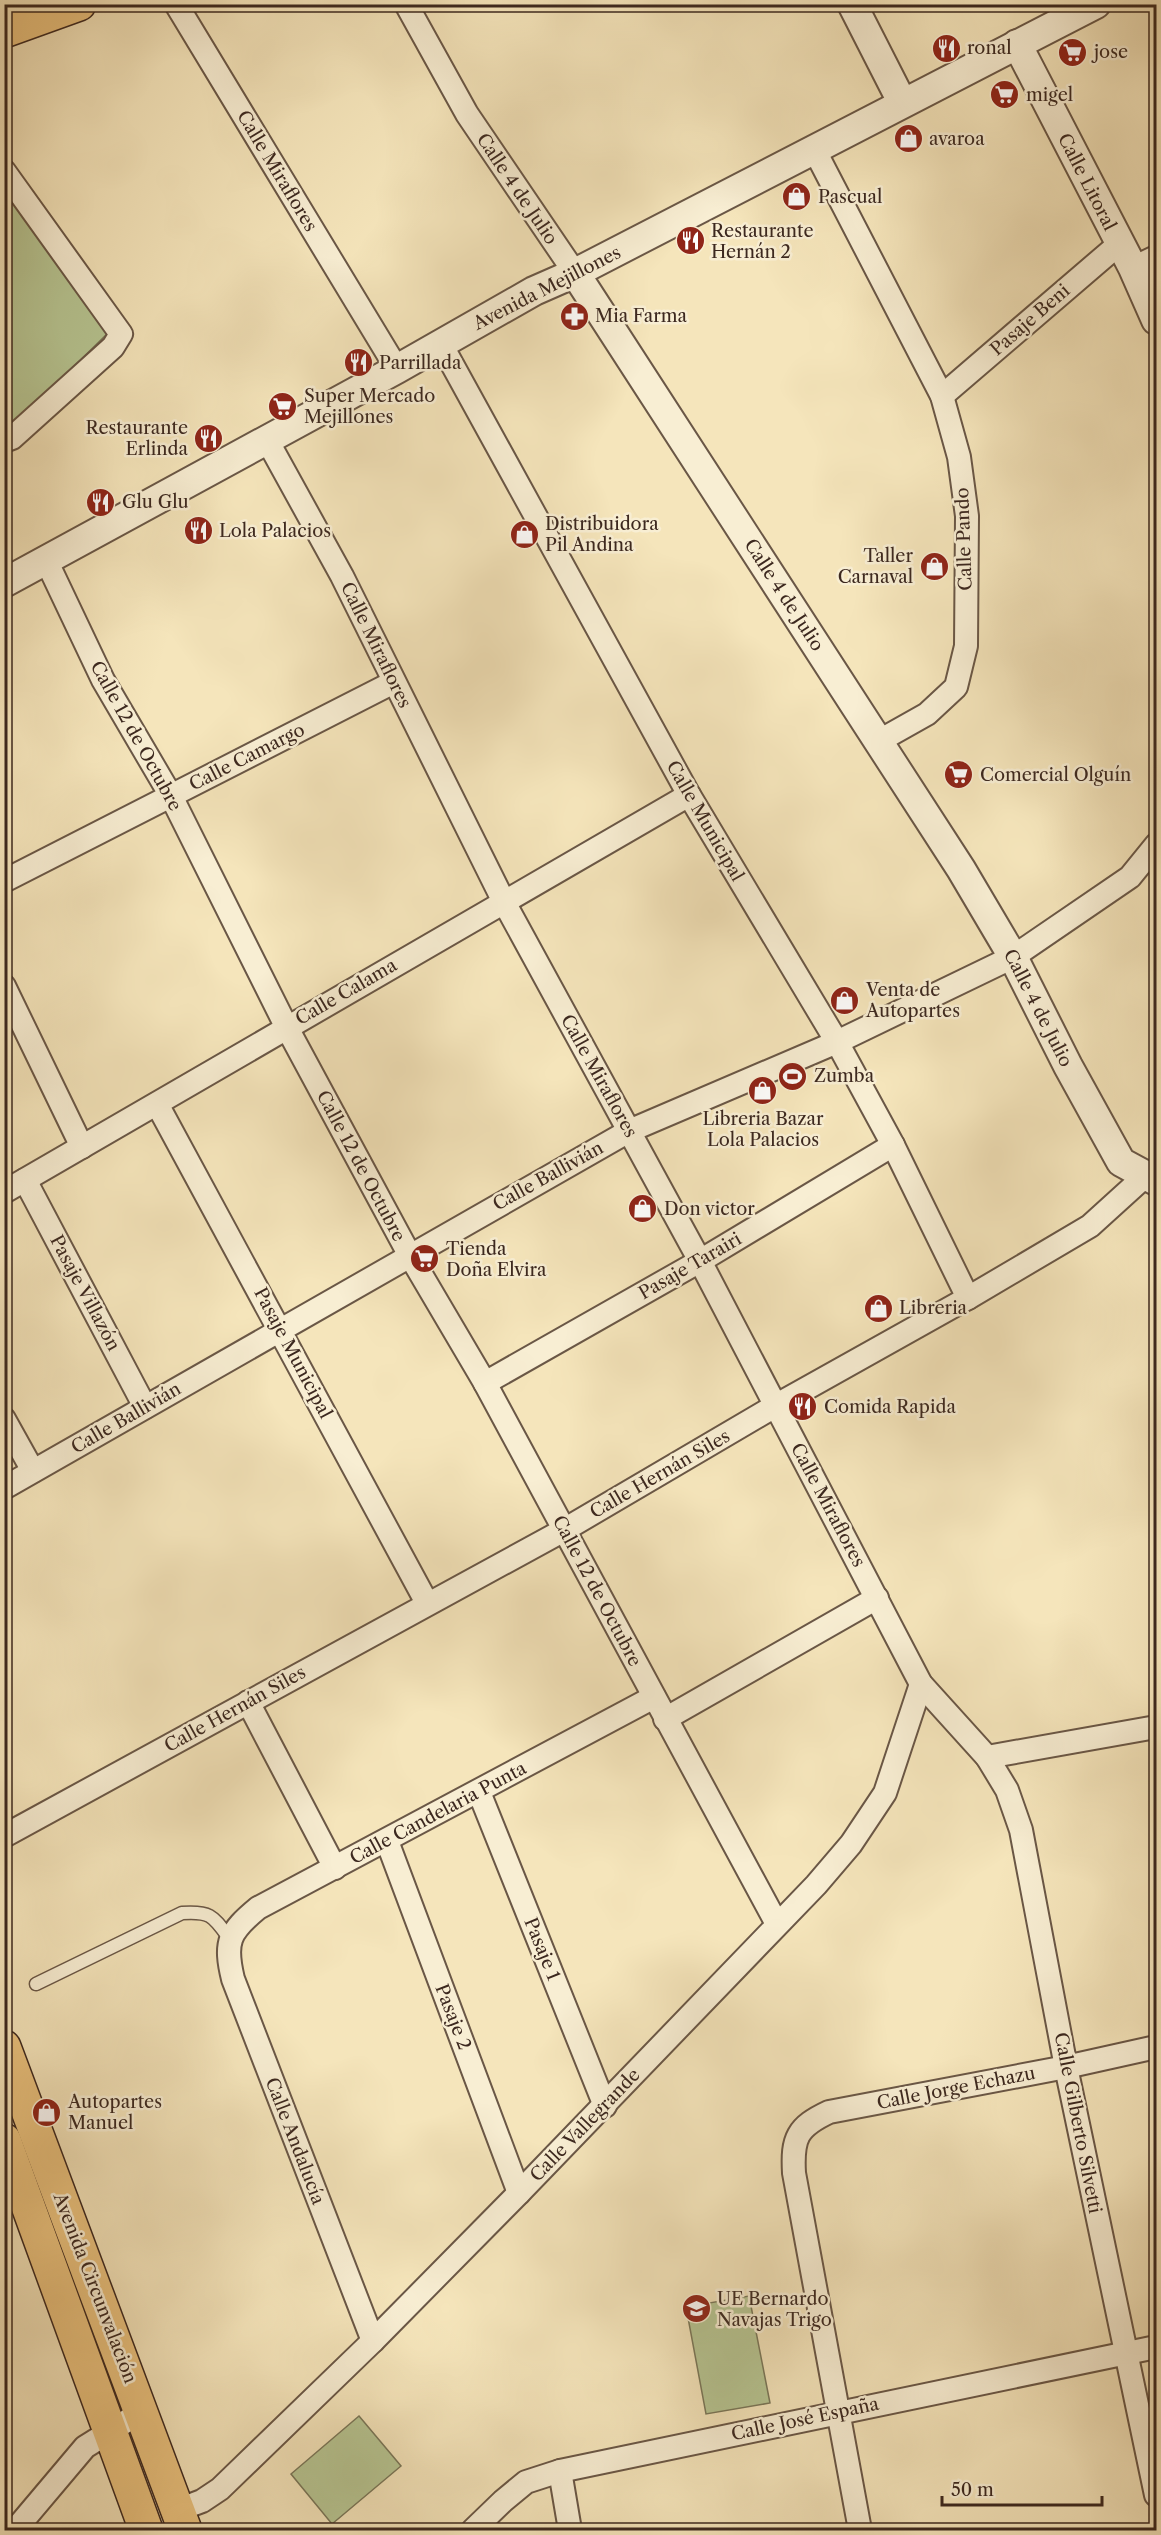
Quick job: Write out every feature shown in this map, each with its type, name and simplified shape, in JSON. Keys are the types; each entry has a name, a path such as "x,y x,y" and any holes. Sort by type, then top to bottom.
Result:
{"main road":[{"path":"4,32 79,4"},
{"name":"Avenida Circunvalación","path":"4,2047 182,2520"},
{"name":"Avenida Circunvalación","path":"4,2140 146,2530"}],"street":[{"name":"Calle Miraflores","path":"176,4 397,369"},
{"name":"Calle 4 de Julio","path":"406,4 467,114 575,273 961,869 1013,957 1121,1162 1150,1179"},
{"path":"852,4 902,102"},
{"name":"Avenida Mejillones","path":"4,583 397,369 534,291 575,273 902,102 1096,4"},
{"name":"Calle Litoral","path":"1017,44 1119,244 1145,262 1156,320"},
{"name":"Calle Pando","path":"814,149 942,396 959,457 967,516 966,646 956,687 927,714 879,741"},
{"path":"4,171 121,333 113,347 12,438 4,441"},
{"name":"Pasaje Beni","path":"942,396 1119,244"},
{"name":"Calle Municipal","path":"441,344 689,795 837,1042 893,1146 968,1298"},
{"name":"Calle Miraflores","path":"267,440 342,576 504,902 700,1261 921,1684 942,1707"},
{"name":"Calle 12 de Octubre","path":"46,560 103,680 171,796 286,1026 409,1254 485,1383 777,1924"},
{"name":"Calle Camargo","path":"4,881 394,682"},
{"name":"Calle Calama","path":"4,1192 286,1026 689,795"},
{"name":"Calle Ballivián","path":"4,1488 409,1254 629,1131 837,1042 1013,957 1130,877 1156,845"},
{"path":"4,986 82,1147"},
{"name":"Pasaje Municipal","path":"157,1104 427,1603"},
{"name":"Pasaje Tarairi","path":"485,1383 700,1261 893,1146"},
{"name":"Calle Hernán Siles","path":"4,1836 564,1530 1090,1226 1150,1179"},
{"name":"Pasaje Villazón","path":"24,1180 145,1407"},
{"path":"4,1419 33,1472"},
{"path":"665,1719 877,1598"},
{"name":"Calle Vallegrande","path":"182,2520 202,2501 220,2489 373,2341 605,2106 816,1885 851,1844 885,1793 921,1684"},
{"name":"Calle Candelaria Punta","path":"229,1938 238,1924 258,1908 654,1697"},
{"path":"248,1702 335,1868"},
{"name":"Calle Gilberto Silvetti","path":"942,1707 987,1757 1007,1790 1021,1830 1066,2067 1156,2496"},
{"path":"987,1757 1156,1727"},
{"name":"Pasaje 1","path":"479,1792 605,2106"},
{"name":"Pasaje 2","path":"387,1841 519,2193"},
{"name":"Calle Andalucía","path":"229,1938 228,1958 233,1979 373,2341"},
{"name":"Calle Jorge Echazu","path":"837,2412 794,2173 793,2152 798,2135 808,2122 829,2112 1066,2067 1156,2047"},
{"name":"Calle José España","path":"473,2530 526,2482 560,2470 1156,2347"},
{"path":"15,2530 85,2447 141,2412"},
{"path":"837,2412 860,2530"},
{"path":"560,2470 570,2530"}],"lane":[{"path":"36,1984 182,1912 201,1912 212,1915 229,1938"}],"green space":[{"path":"4,191 108,333 13,426 4,430"},
{"path":"749,2296 770,2403 706,2414 686,2307"},
{"path":"359,2416 401,2466 332,2524 291,2474"}],"place":[{"name":"ronal","path":"946,48"},
{"name":"jose","path":"1073,52"},
{"name":"migel","path":"1005,95"},
{"name":"avaroa","path":"908,139"},
{"name":"Pascual","path":"797,197"},
{"name":"Restaurante Hernán 2","path":"690,241"},
{"name":"Mia Farma","path":"574,316"},
{"name":"Parrillada","path":"358,363"},
{"name":"Super Mercado Mejillones","path":"283,406"},
{"name":"Restaurante Erlinda","path":"209,438"},
{"name":"Glu Glu","path":"101,502"},
{"name":"Lola Palacios","path":"198,531"},
{"name":"Distribuidora Pil Andina","path":"524,534"},
{"name":"Taller Carnaval","path":"934,566"},
{"name":"Comercial Olguín","path":"959,775"},
{"name":"Venta de Autopartes","path":"845,1000"},
{"name":"Zumba","path":"793,1076"},
{"name":"Libreria Bazar Lola Palacios","path":"763,1090"},
{"name":"Don victor","path":"643,1209"},
{"name":"Tienda Doña Elvira","path":"425,1259"},
{"name":"Libreria","path":"878,1308"},
{"name":"Comida Rapida","path":"803,1407"},
{"name":"Autopartes Manuel","path":"47,2112"},
{"name":"UE Bernardo Navajas Trigo","path":"696,2309"}]}
